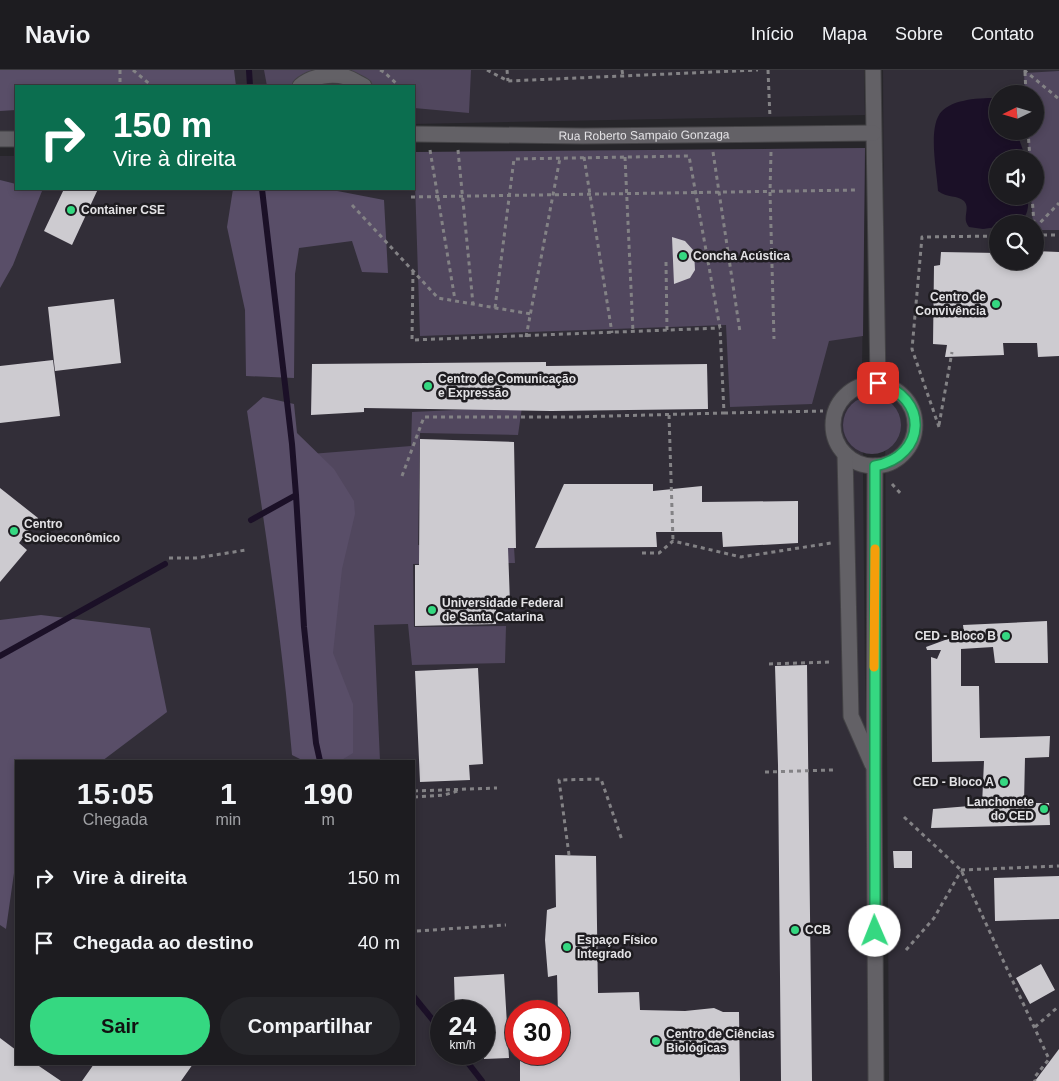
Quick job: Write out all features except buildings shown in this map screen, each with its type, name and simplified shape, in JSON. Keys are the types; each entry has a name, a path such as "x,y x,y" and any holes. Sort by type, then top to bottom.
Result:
{"street":[{"path":"873,70 878,383"},
{"path":"301,85 321,76 345,77 362,85"},
{"name":"Rua Roberto Sampaio Gonzaga","path":"421,134 583,136 874,133"},
{"path":"0,139 15,139"},
{"path":"878,383 890,386 901,393 909,403 914,415 915,428 912,440 898,458 887,464 875,466 859,463 845,454 834,437 832,427 834,413 840,400 851,390 864,384 878,383"},
{"path":"845,454 851,716 874,769"},
{"path":"875,466 876,1081"}],"path":[{"path":"120,70 120,85"},
{"path":"133,70 151,85"},
{"path":"380,70 398,85"},
{"path":"487,70 508,81 758,70"},
{"path":"507,70 508,81"},
{"path":"622,70 623,76"},
{"path":"768,70 771,134 770,192 774,339"},
{"path":"1024,70 1025,85"},
{"path":"1024,70 1059,99"},
{"path":"421,134 438,196 455,300"},
{"path":"456,134 473,304"},
{"path":"711,135 740,332"},
{"path":"494,308 514,158 689,156 720,328 724,414"},
{"path":"584,157 612,333"},
{"path":"625,157 633,332"},
{"path":"526,337 560,158"},
{"path":"411,197 856,190"},
{"path":"1044,219 1059,203"},
{"path":"352,205 438,298 531,314"},
{"path":"1044,235 1059,236"},
{"path":"952,352 938,427 912,349 922,237 989,236"},
{"path":"666,262 666,331"},
{"path":"413,271 412,340 720,328"},
{"path":"402,476 424,417 669,415 822,411"},
{"path":"642,553 660,553 673,541 669,415"},
{"path":"673,541 741,557 831,543"},
{"path":"169,558 196,558 246,550"},
{"path":"769,664 833,662"},
{"path":"765,772 833,770"},
{"path":"569,856 559,780 600,778 622,840"},
{"path":"415,791 444,788 461,790 497,788"},
{"path":"415,797 444,795 461,790"},
{"path":"904,817 961,870 1049,1058 1034,1078 1035,1081"},
{"path":"961,870 1059,866"},
{"path":"906,950 934,918 961,870"},
{"path":"418,931 506,926"},
{"path":"1035,1027 1059,1006"}],"shaded area":[{"path":"0,70 864,70 865,115 415,124 415,85 15,85 15,133 0,133"},
{"path":"0,70 234,70 236,85 15,85 15,110 0,111"},
{"path":"264,70 471,70 469,113 415,108 415,85 362,85 345,77 305,85 267,85"},
{"path":"883,70 1059,70 1059,1081 889,1081"},
{"path":"1059,71 1059,230 1044,230 1044,215 1032,215 1032,205 1044,205 1044,150 1029,150 1028,140 1044,140 1044,85 1025,85 1024,73"},
{"path":"989,98 989,140 1020,140 1023,150 989,150 989,205 1028,205 1026,215 989,215 989,228 983,229 969,227 966,220 967,207 964,201 938,191 934,149 935,127 937,118 942,111 952,104"},
{"name":"Universidade Federal de Santa Catarina","path":"865,148 862,372 869,1081 0,1081 0,156 15,156 15,190 415,190 415,152"},
{"path":"865,148 863,336 829,341 812,404 730,407 726,325 420,336 415,152"},
{"path":"0,180 15,184 15,190 42,191 13,265 0,288"},
{"path":"233,190 332,190 384,200 388,273 362,272 352,241 299,248 295,274 294,378 246,376 245,310 227,227"},
{"path":"872,396 883,398 896,409 901,425 899,436 888,449 872,454 861,452 848,441 843,425 845,414 856,401"},
{"path":"263,397 294,404 297,433 334,469 354,501 355,514 342,569 333,653 353,704 353,753 342,760 302,760 292,755 272,583 247,411"},
{"path":"522,407 518,435 420,433 418,545 514,547 515,563 413,564 414,627 506,626 505,663 412,665 408,624 374,625 380,760 342,760 337,752 298,455 411,446 412,412"},
{"path":"41,615 150,628 167,712 103,760 15,760 15,866 6,929 0,925 0,620"}],"waterway":[{"path":"249,70 250,85"},
{"path":"262,190 292,444 304,627 316,743 320,760"},
{"path":"251,520 296,495"},
{"path":"0,656 165,564"},
{"path":"415,998 430,1017"},
{"path":"470,1065 482,1081"}],"slow traffic":[{"path":"874,667 875,549"}],"place":[{"name":"Container CSE","path":"71,210"},
{"name":"Concha Acústica","path":"683,256"},
{"name":"Centro de Convivência","path":"996,304"},
{"name":"Centro de Comunicação e Expressão","path":"428,386"},
{"name":"Centro Socioeconômico","path":"14,531"},
{"name":"Universidade Federal de Santa Catarina","path":"432,610"},
{"name":"CED - Bloco B","path":"1006,636"},
{"name":"CED - Bloco A","path":"1004,782"},
{"name":"Lanchonete do CED","path":"1044,809"},
{"name":"CCB","path":"795,930"},
{"name":"Espaço Físico Integrado","path":"567,947"},
{"name":"Centro de Ciências Biológicas","path":"656,1041"}],"route":[{"path":"875,931 875,466 887,464 898,458 912,440 915,428 914,415 909,403 901,393 890,386 878,383"}]}
